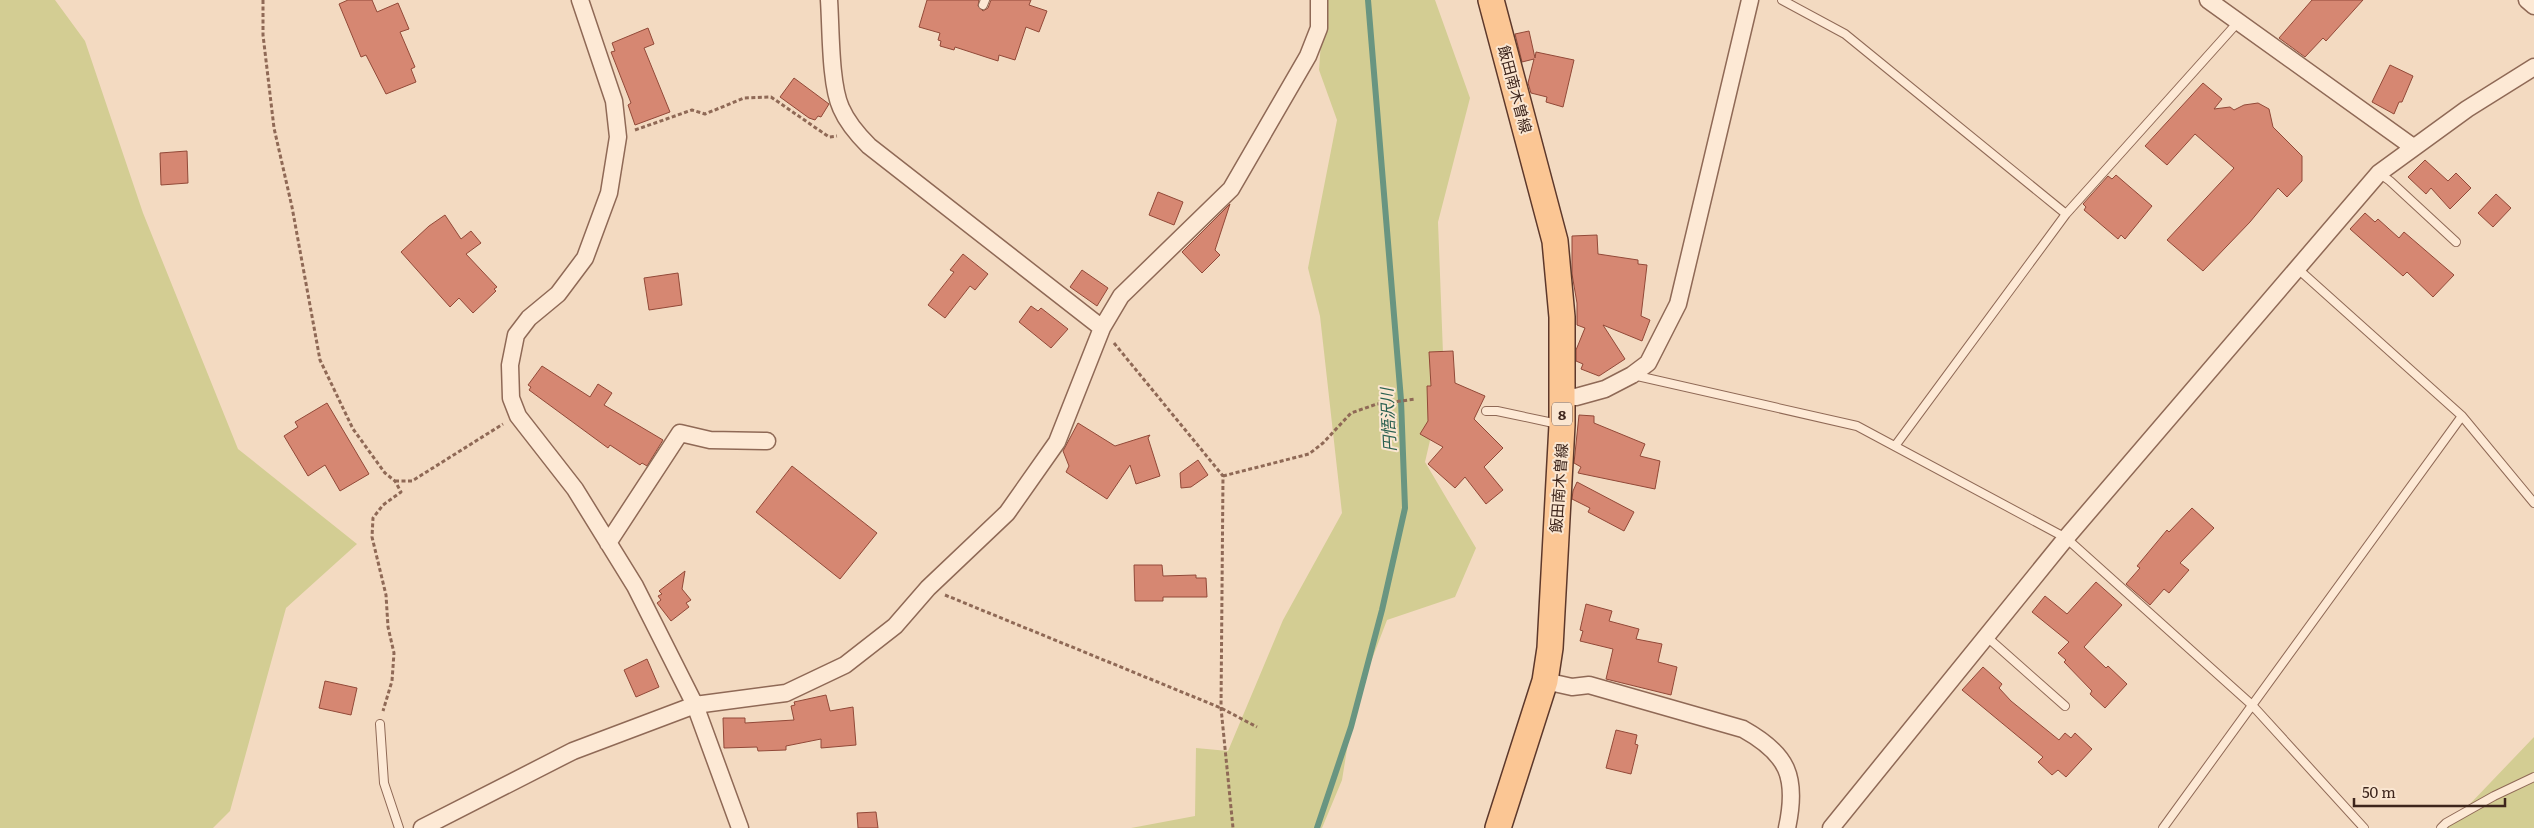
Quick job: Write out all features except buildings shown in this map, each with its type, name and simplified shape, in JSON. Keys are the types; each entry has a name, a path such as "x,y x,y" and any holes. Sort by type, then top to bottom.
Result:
{"main road":[{"name":"飯田南木曽線","path":"1491,0 1555,241 1562,318 1563,396 1550,648 1545,682 1498,828"}],"street":[{"path":"580,0 614,102 618,137 609,193 585,258 558,294 529,318 516,335 510,366 511,398 518,416 575,489 635,586 695,704 740,828"},
{"path":"829,0 835,85 841,108 857,134 869,146 1102,328"},
{"path":"422,828 573,751 695,704 786,693 845,665 895,626 928,588 1007,513 1057,442 1102,328 1121,296 1231,189 1308,56 1319,28 1319,0"},
{"path":"1563,396 1576,397 1605,389 1632,375 1648,363 1678,304 1750,0"},
{"path":"2208,0 2414,147"},
{"path":"2527,0 2534,6"},
{"path":"1831,828 2066,538 2379,174 2414,147 2534,67"},
{"path":"608,543 680,433 710,440 767,441"},
{"path":"1545,682 1572,687 1588,686 1742,728 1764,741 1779,755 1791,782 1793,799 1787,828"}],"lane":[{"path":"1782,0 1845,34 2066,214"},
{"path":"1895,446 2066,214 2239,21"},
{"path":"2379,174 2390,181 2456,242"},
{"path":"2298,269 2462,416 2534,503"},
{"path":"1632,375 1856,426 2066,538 2252,706 2364,828"},
{"path":"1486,411 1497,411 1562,425"},
{"path":"2163,828 2462,416"},
{"path":"1987,637 2065,706"},
{"path":"380,724 384,783 399,828"},
{"path":"2441,828 2446,823 2494,796 2534,777"}],"path":[{"path":"263,0 263,35 274,128 292,207 320,360 353,429 386,473 395,481 401,492 383,505 373,518 372,537 386,595 388,627 394,654 392,680 380,724"},
{"path":"618,137 692,110 706,114 744,98 771,97 829,137 857,134"},
{"path":"1102,328 1223,476 1221,708 1233,828"},
{"path":"1223,476 1309,454 1350,413 1387,403 1416,399"},
{"path":"395,481 412,481 518,416"},
{"path":"928,588 1221,708 1257,727"}],"shaded area":[{"path":"0,0 55,0 85,41 143,213 238,449 357,544 286,608 230,811 213,828 0,828"},
{"path":"1324,0 1435,0 1470,98 1438,222 1444,380 1425,462 1476,548 1455,597 1387,620 1354,706 1342,780 1322,828 1131,828 1195,816 1196,748 1228,751 1283,620 1342,513 1320,316 1308,268 1337,120 1319,70"},
{"path":"2534,737 2534,828 2447,828"}],"waterway":[{"name":"円悟沢川","path":"1317,828 1351,727 1382,610 1405,508 1401,400 1368,0"}]}
